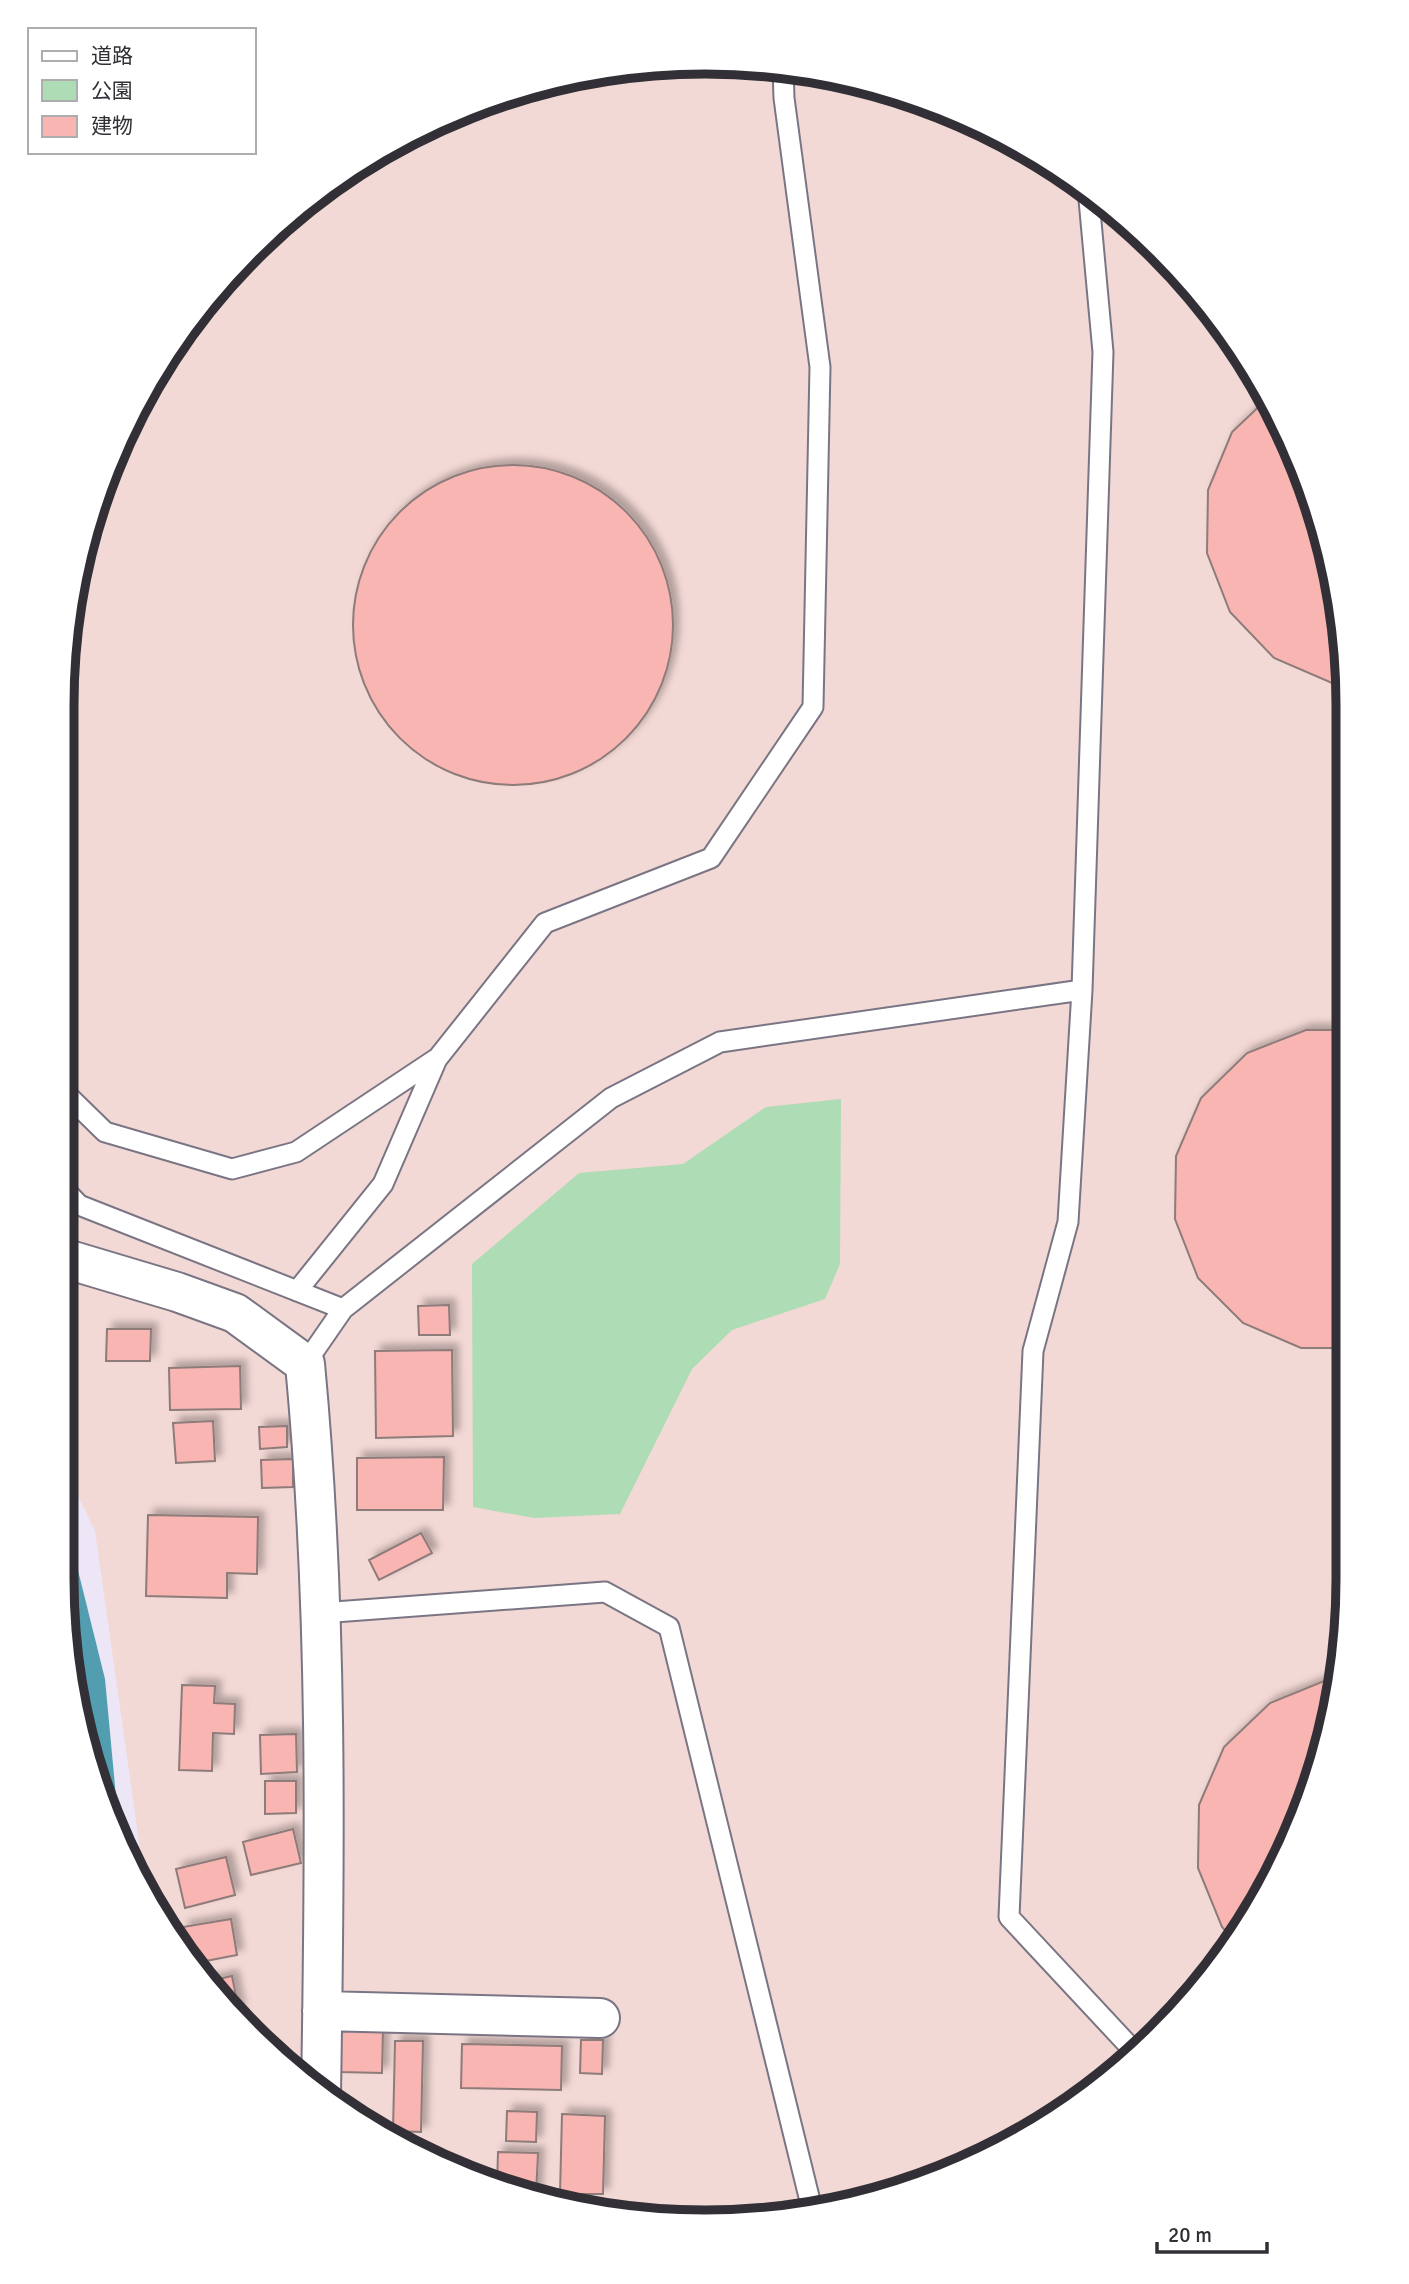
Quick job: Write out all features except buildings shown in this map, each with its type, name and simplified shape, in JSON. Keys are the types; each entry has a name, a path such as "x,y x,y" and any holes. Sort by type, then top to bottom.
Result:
{"street":[{"path":"74,1261 177,1292 235,1313 305,1364 315,1469 321,1613 321,2081"},
{"path":"322,2011 600,2018"}],"lane":[{"path":"297,1291 383,1184 437,1059 545,923 711,858 813,707 820,367 783,79"},
{"path":"1089,204 1103,352 1083,990 1068,1222 1033,1351 1009,1917 1129,2046"},
{"path":"305,1364 343,1309 611,1098 720,1042 1083,990"},
{"path":"74,1103 105,1132 232,1170 296,1152 437,1059"},
{"path":"74,1199 79,1205 343,1309"},
{"path":"321,1613 605,1591 668,1627 810,2201"}],"shaded area":[{"path":"663,75 746,75 787,79 868,95 907,107 984,139 1020,158 1089,204 1151,258 1179,288 1205,320 1251,389 1287,463 1314,541 1330,622 1334,663 1336,1580 1330,1662 1314,1743 1287,1821 1251,1895 1205,1964 1151,2026 1121,2054 1055,2104 984,2145 907,2177 868,2189 787,2205 746,2209 663,2209 622,2205 541,2189 463,2162 389,2126 320,2080 288,2054 230,1996 204,1964 158,1895 142,1865 95,1531 74,1488 75,663 86,581 107,502 139,425 158,389 204,320 258,258 288,230 320,204 389,158 425,139 502,107 541,95 622,79"}],"green space":[{"path":"841,1099 840,1264 825,1299 732,1330 692,1369 620,1514 534,1518 473,1507 472,1264 579,1173 683,1164 766,1107"}],"water":[{"path":"74,1554 105,1679 117,1808 95,1743 79,1662"}]}
